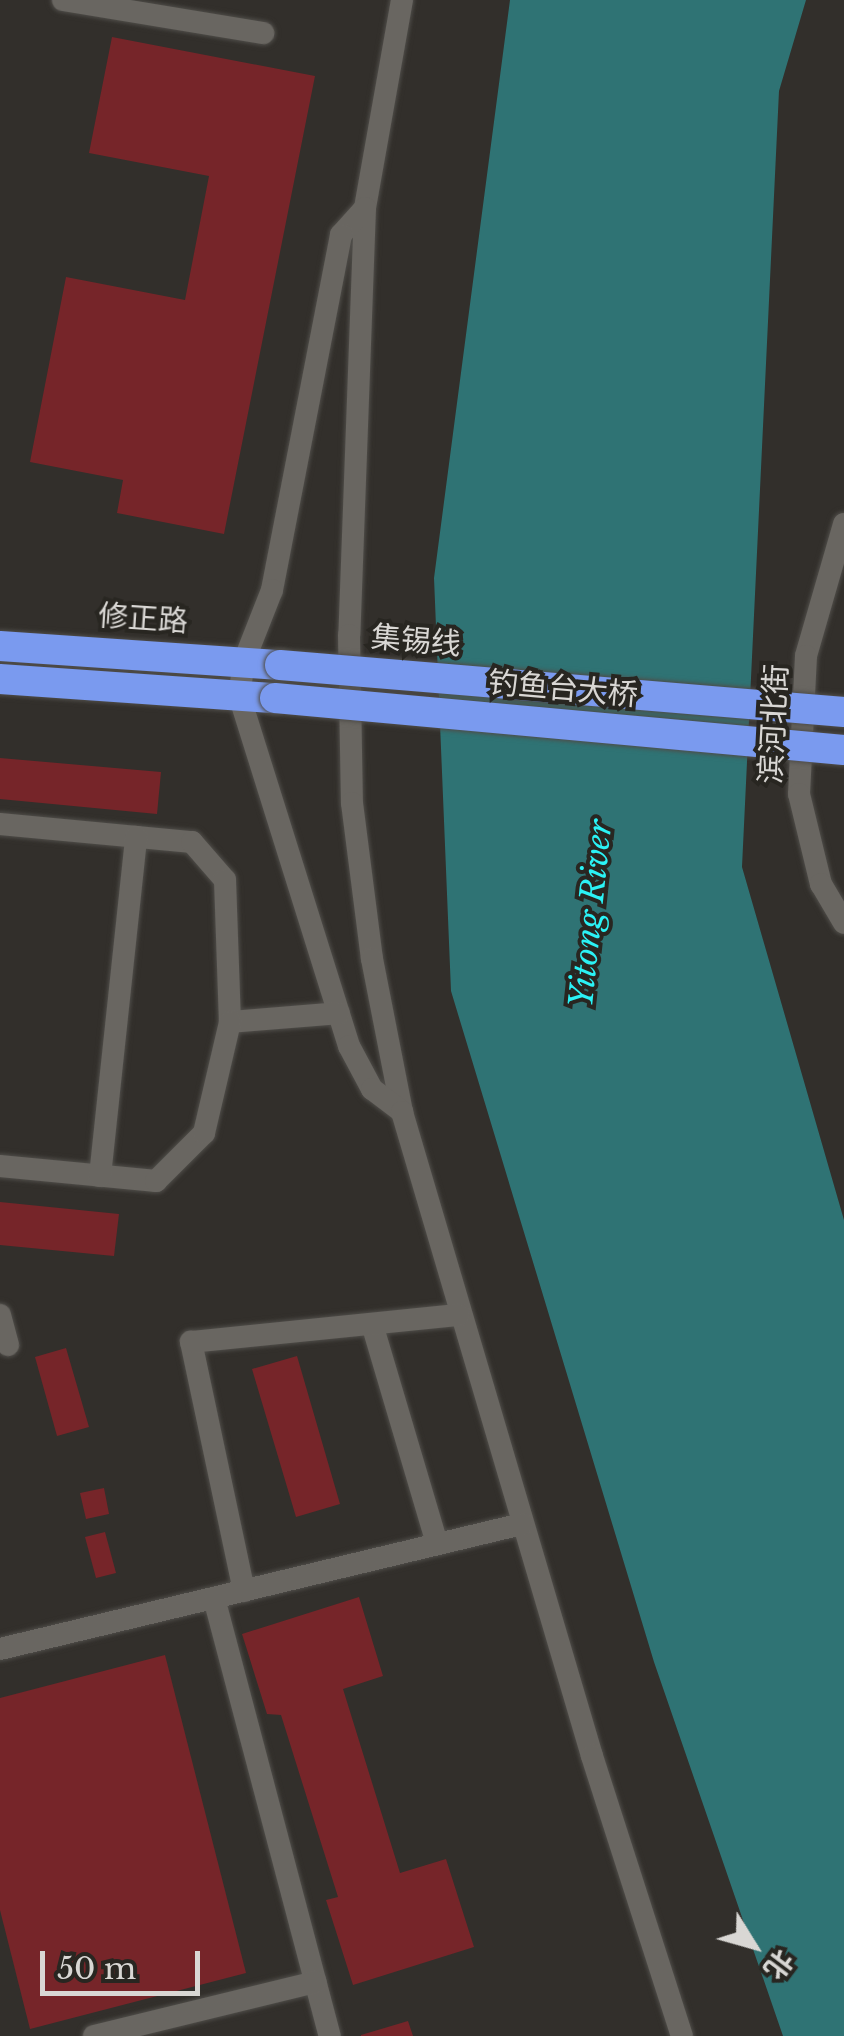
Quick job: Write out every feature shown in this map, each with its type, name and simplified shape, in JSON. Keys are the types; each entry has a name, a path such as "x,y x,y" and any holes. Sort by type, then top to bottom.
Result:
{"highway":[{"name":"修正路","path":"0,646 280,665"},
{"name":"集锡线","path":"280,665 844,712"},
{"path":"0,678 239,696"},
{"name":"钓鱼台大桥","path":"239,696 844,750"}],"street":[{"path":"63,0 263,33"},
{"path":"402,0 365,208 349,628 352,803 372,959 402,1112 460,1316 682,2036"},
{"path":"365,208 341,235 272,590 244,661 239,696 349,1046 372,1089 402,1112"},
{"name":"滨河北街","path":"844,524 806,656 799,794 821,884 844,923"},
{"path":"0,824 192,842 225,880 230,1022 204,1133 156,1181 0,1166"},
{"path":"100,1176 136,837"},
{"path":"230,1022 339,1013"},
{"path":"0,1315 8,1344"},
{"path":"244,1590 191,1342 460,1316"},
{"path":"372,1324 438,1544"},
{"path":"0,1648 522,1524"},
{"path":"214,1598 330,2036"},
{"path":"94,2036 169,2027 316,1982"}],"water":[{"name":"Yitong River","path":"510,0 806,0 779,91 742,867 844,1220 844,2036 783,2036 654,1662 451,991 434,578"}],"building":[{"path":"112,37 315,76 224,534 117,513 123,480 30,462 66,277 185,300 209,176 89,153"},
{"path":"0,758 161,772 157,814 0,799"},
{"path":"0,1202 119,1214 114,1256 0,1245"},
{"path":"66,1348 89,1427 57,1436 35,1357"},
{"path":"297,1356 340,1504 296,1517 252,1369"},
{"path":"104,1488 109,1514 86,1519 80,1493"},
{"path":"105,1532 116,1573 96,1578 85,1537"},
{"path":"359,1597 383,1676 343,1689 400,1873 446,1859 474,1947 353,1985 326,1900 338,1897 281,1715 267,1714 242,1634"},
{"path":"165,1655 246,1973 30,2029 0,1910 0,1698"},
{"path":"408,2021 413,2036 361,2036 361,2035"}]}
